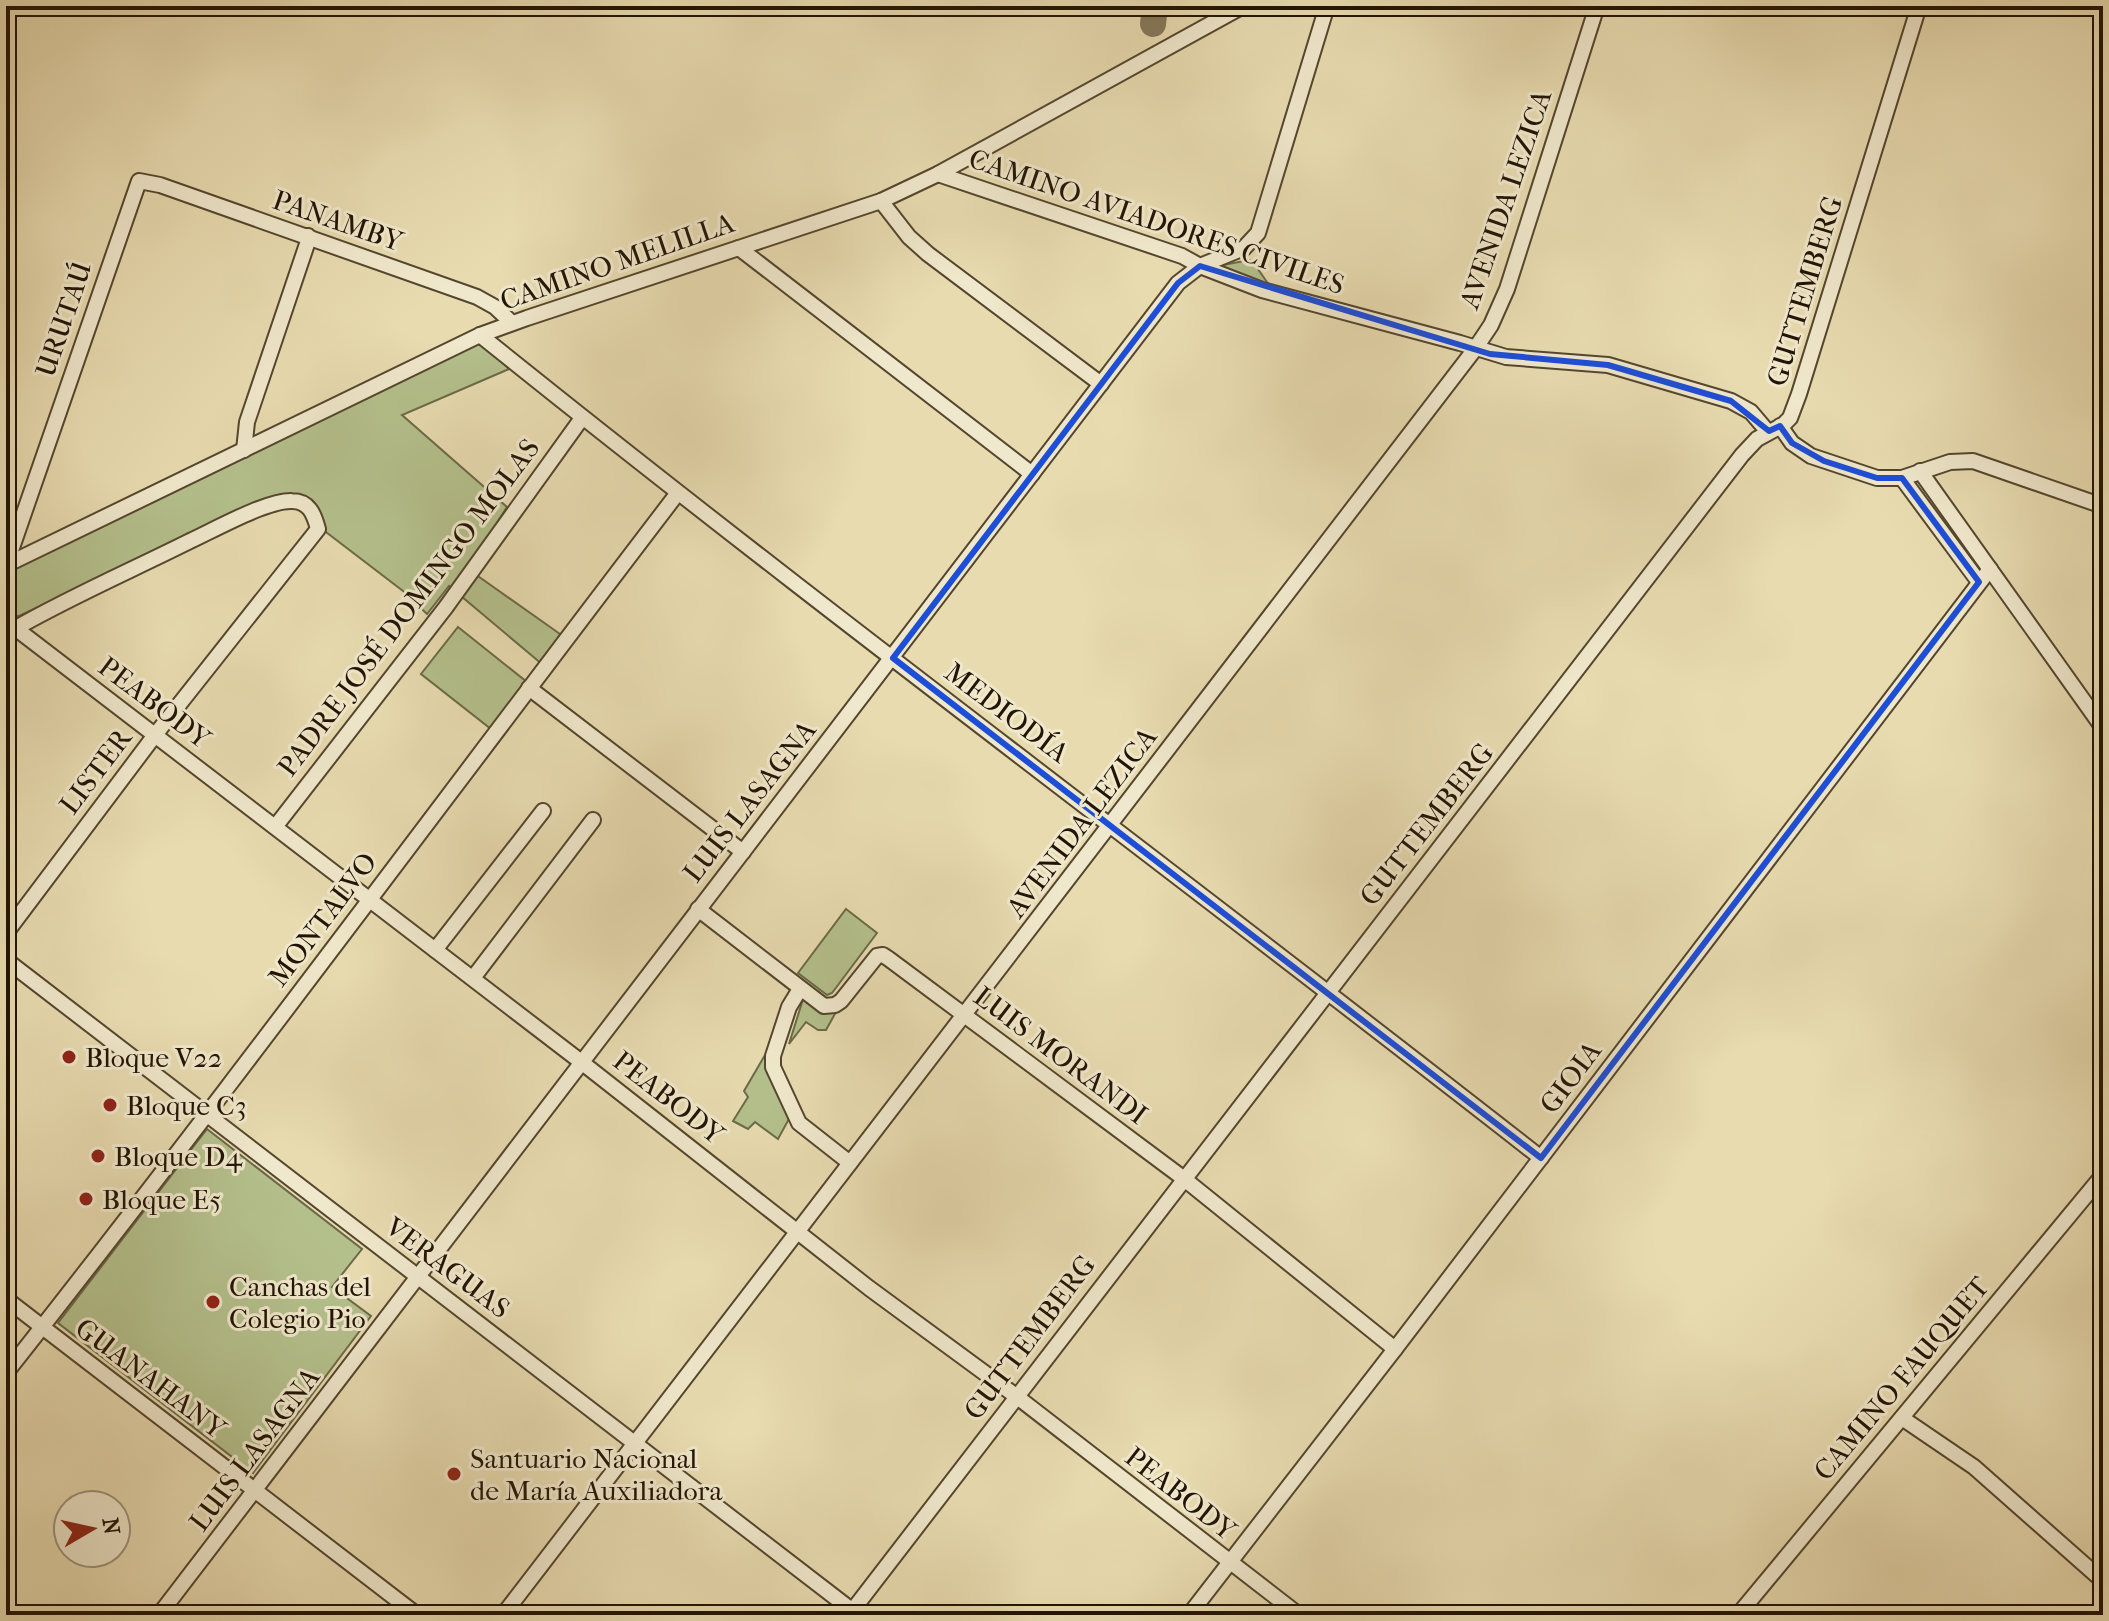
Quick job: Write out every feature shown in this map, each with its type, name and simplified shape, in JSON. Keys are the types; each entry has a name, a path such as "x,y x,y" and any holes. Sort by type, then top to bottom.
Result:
{"street":[{"name":"CAMINO MELILLA","path":"6,565 480,335 881,201 938,174 1243,6"},
{"name":"LUIS LASAGNA","path":"159,1615 1178,283 1200,266 1244,248 1258,233 1327,6"},
{"name":"AVENIDA LEZICA","path":"503,1615 1475,349 1491,325 1507,289 1597,6"},
{"name":"GUTTEMBERG","path":"853,1614 1183,1178 1742,455 1757,439 1790,418 1919,6"},
{"name":"CAMINO AVIADORES CIVILES","path":"938,174 1182,256 1262,290 1475,349 1519,359 1577,360 1608,365 1731,401 1824,461 1877,478 1902,478 1958,460 1980,462 2103,506"},
{"name":"PANAMBY","path":"139,181 160,185 477,297 495,307 512,323"},
{"name":"URUTAÚ","path":"6,565 139,181"},
{"path":"881,201 909,237 928,254 1101,384"},
{"path":"244,450 247,422 308,236"},
{"path":"739,248 1032,474"},
{"name":"MEDIODÍA","path":"480,335 677,494 1112,825 1541,1158"},
{"name":"PADRE JOSÉ DOMINGO MOLAS","path":"275,827 446,607 582,418"},
{"path":"1920,471 2103,728"},
{"path":"1902,478 1979,582"},
{"name":"MONTALVO","path":"6,1373 207,1114 677,494"},
{"name":"LISTER","path":"6,933 155,735 318,529 315,517 305,504 285,501 265,507 11,624"},
{"name":"GIOIA","path":"1189,1615 1990,569"},
{"name":"PEABODY","path":"11,624 473,978 869,1288 1016,1396 1299,1615"},
{"path":"529,688 743,852"},
{"path":"435,950 543,811"},
{"path":"473,978 593,820"},
{"name":"LUIS MORANDI","path":"698,909 824,1006 835,1005 877,956 883,955 1183,1178 1395,1349"},
{"name":"VERAGUAS","path":"6,960 853,1614"},
{"path":"800,989 789,1007 773,1056 773,1067 799,1123 850,1163"},
{"name":"CAMINO FAUQUET","path":"1738,1615 2103,1175"},
{"name":"GUANAHANY","path":"6,1299 417,1615"},
{"path":"1902,1418 1974,1467 2103,1581"}],"highlighted area":[{"path":"1200,266 1490,354 1608,365 1731,401 1769,431 1780,426 1792,443 1824,461 1877,478 1902,478 1979,582 1541,1158 893,658 1178,283"}],"green space":[{"path":"1249,260 1253,262 1269,285 1218,266"},
{"path":"475,343 487,347 509,369 402,415 507,507 468,569 560,634 543,665 449,586 427,614 403,591 322,529 293,495 281,494 19,616 6,612 6,569"},
{"path":"458,627 527,682 491,729 421,674"},
{"path":"846,909 877,933 832,993 827,995 798,973"},
{"path":"804,996 836,1012 826,1030 818,1030 806,1022 789,1044"},
{"path":"765,1055 790,1117 778,1139 755,1122 748,1129 733,1121 748,1097 744,1091"},
{"name":"Canchas del Colegio Pio","path":"207,1129 362,1249 332,1287 371,1316 253,1473 58,1323"}],"taxiway":[{"path":"1153,24 1155,6"}],"place":[{"name":"Bloque V22","path":"69,1057"},
{"name":"Bloque C3","path":"110,1105"},
{"name":"Bloque D4","path":"98,1156"},
{"name":"Bloque E5","path":"86,1199"},
{"name":"Canchas del Colegio Pio","path":"213,1302"},
{"name":"Santuario Nacional de María Auxiliadora","path":"454,1474"}]}
